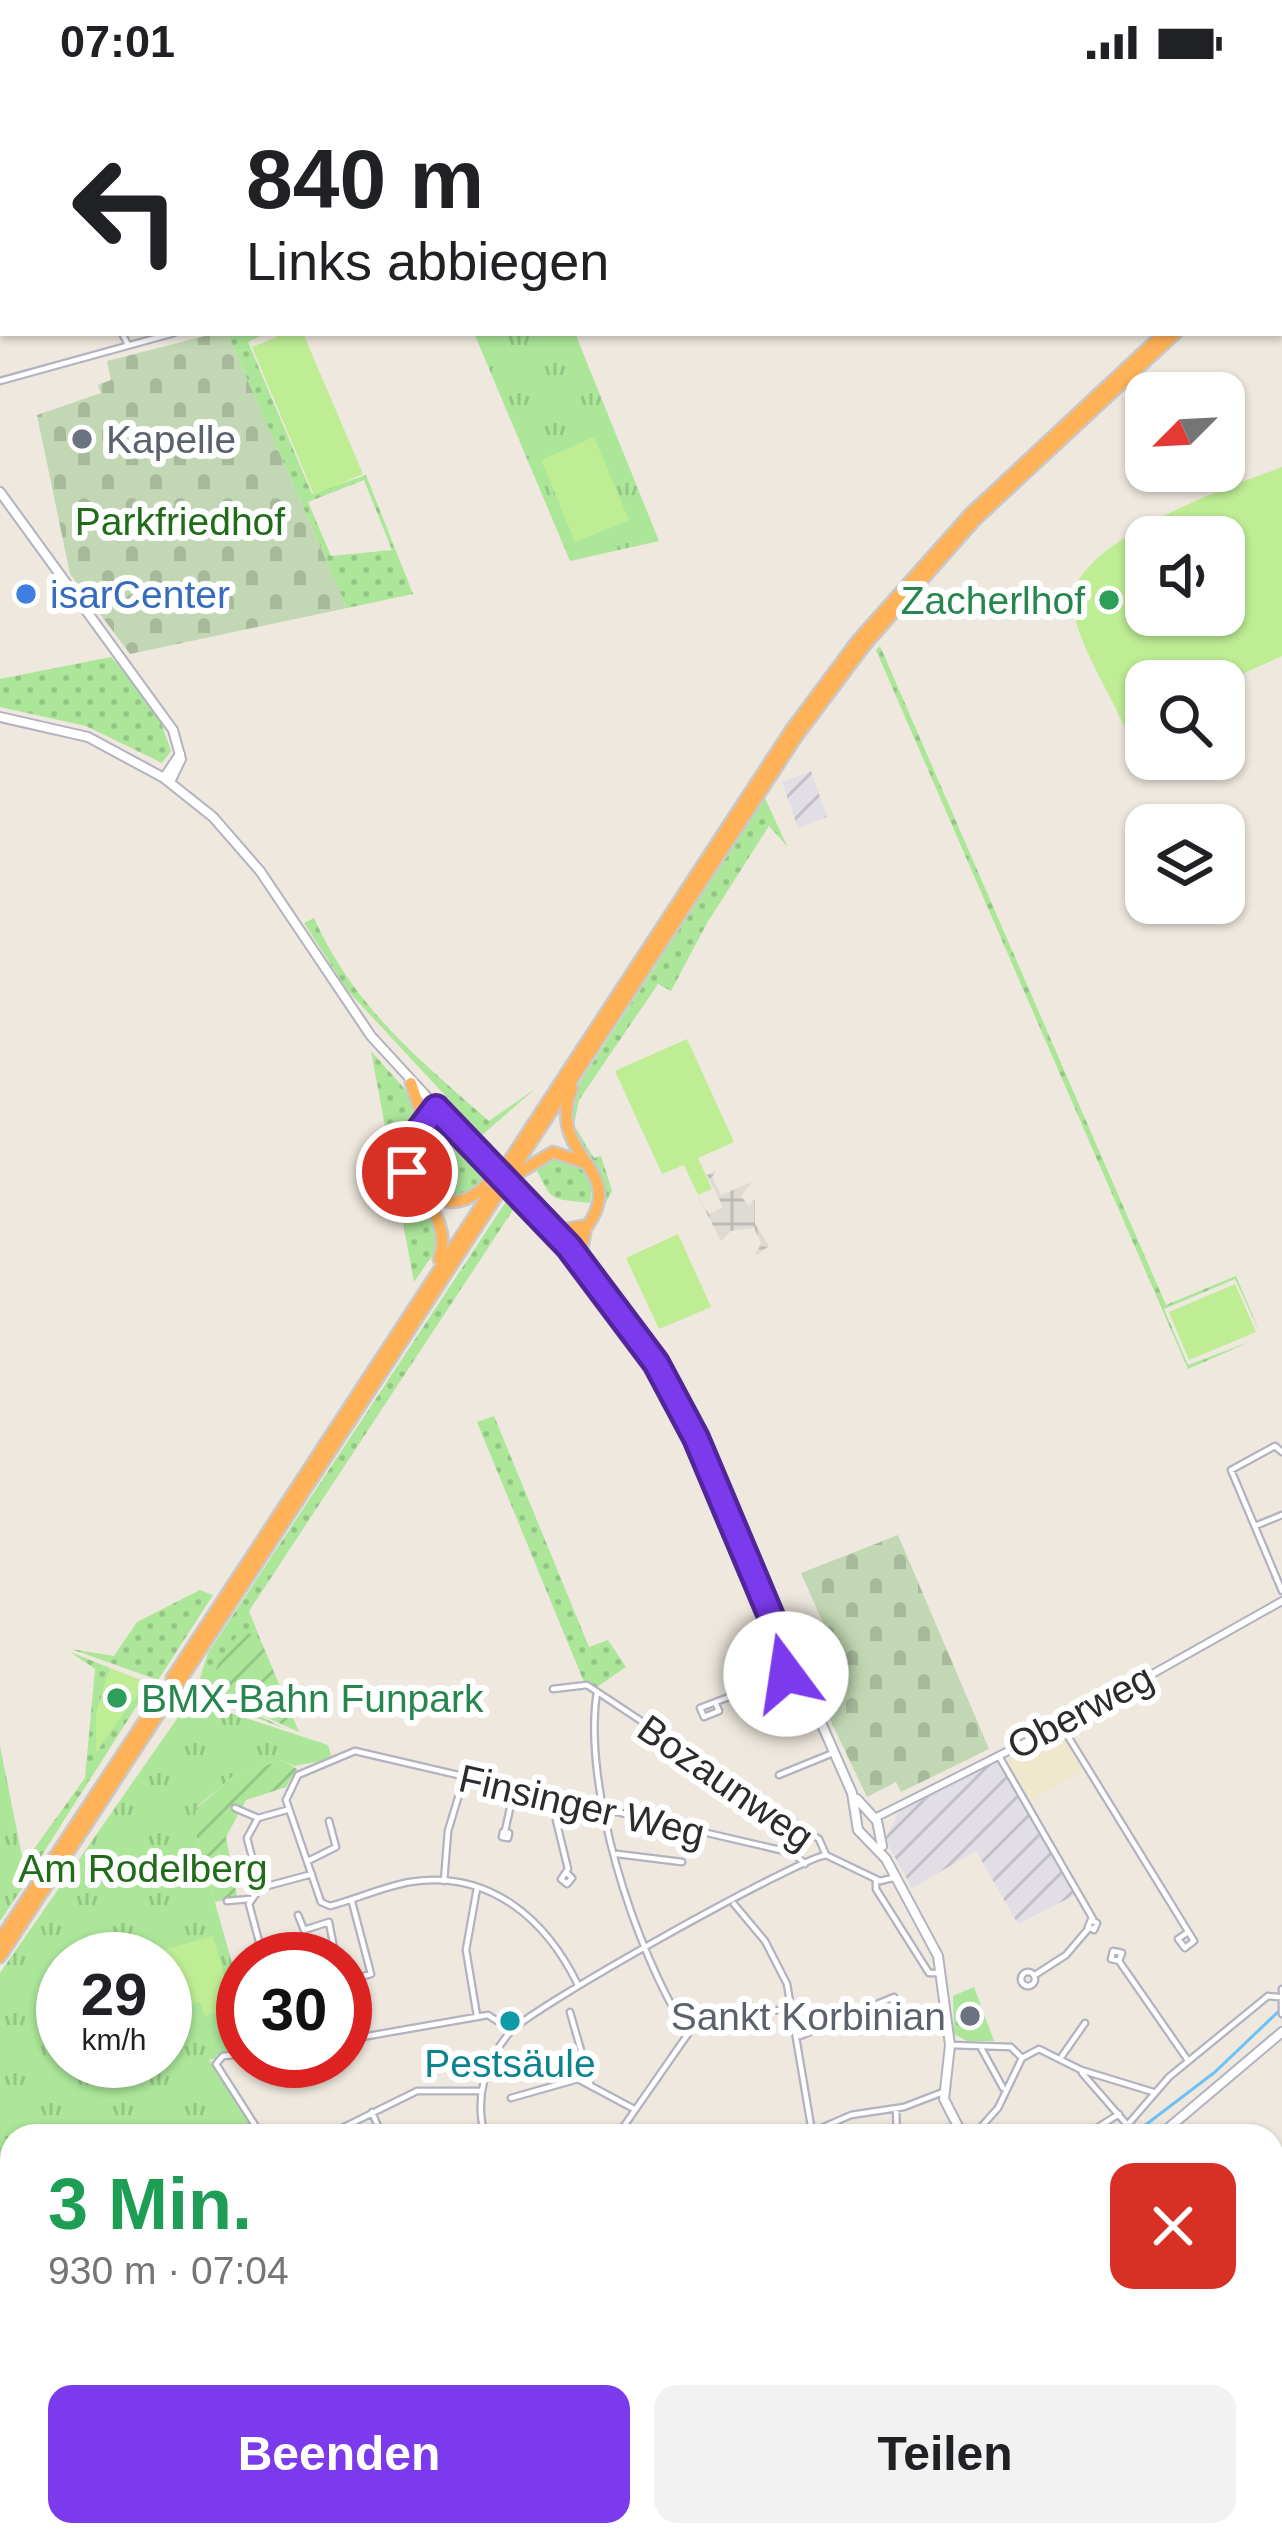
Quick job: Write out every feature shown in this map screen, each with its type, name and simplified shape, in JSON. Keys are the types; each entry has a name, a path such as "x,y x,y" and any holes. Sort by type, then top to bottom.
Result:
{"highway":[{"path":"438,1110 411,1158 414,1173 437,1200 461,1202 506,1182 511,1165 847,654 935,550 1161,336"},
{"path":"176,1680 410,1314 586,1058 765,777 939,557 1173,336"},
{"path":"567,1244 598,1212 601,1186 570,1142 564,1116 586,1058"},
{"path":"411,1083 423,1119"},
{"path":"410,1314 445,1243 442,1219 407,1172 408,1145 423,1119 438,1110"},
{"path":"419,1137 440,1126 467,1139"},
{"path":"511,1165 553,1152 586,1165 598,1193 584,1229 582,1249 588,1269"},
{"path":"0,1940 176,1680 492,1189"},
{"path":"548,1224 562,1230 584,1229"},
{"path":"0,1958 164,1697"}],"main road":[{"path":"0,492 173,730 181,752 178,770 188,796"},
{"path":"0,717 88,737 188,796 248,855 337,992 411,1083 588,1269 656,1363 691,1427 794,1671 852,1793 873,1820 886,1859"},
{"path":"167,780 181,752"},
{"path":"167,780 178,770"},
{"path":"852,1793 857,1821 886,1859 924,1925 942,1973 950,2045 944,2092 958,2124"},
{"path":"857,1821 873,1820"},
{"path":"866,1835 873,1820"},
{"path":"1173,2124 1282,2032"}],"street":[{"path":"124,336 128,344"},
{"path":"0,380 162,336"},
{"path":"1282,1452 1275,1446 1231,1466 1282,1592"},
{"path":"1255,1526 1282,1515"},
{"name":"Oberweg","path":"873,1820 1061,1725 1282,1601"},
{"path":"772,1680 794,1671"},
{"name":"Bozaunweg","path":"553,1689 584,1684 819,1839 826,1855 876,1880"},
{"path":"716,1704 763,1684"},
{"path":"597,1692 594,1736 616,1853 646,1948 686,2030"},
{"path":"1061,1725 1188,1931"},
{"name":"Finsinger Weg","path":"288,1810 286,1795 298,1774 355,1751 793,1853 806,1864"},
{"path":"779,1775 832,1753"},
{"path":"998,1754 1097,1926 1035,1975"},
{"path":"444,1881 448,1831 464,1778"},
{"path":"505,1831 514,1790"},
{"path":"559,1800 556,1820 567,1873"},
{"path":"235,1808 258,1818 288,1810 326,1905 331,1932"},
{"path":"258,1818 248,1838 260,1888"},
{"path":"308,1861 336,1847 329,1821"},
{"path":"616,1853 682,1862"},
{"path":"484,2124 481,2091 491,2060 511,2031 578,1985 826,1855"},
{"path":"227,1901 250,1899 260,1888 313,1874"},
{"path":"897,1877 876,1880 876,1889 920,1963 929,1973 942,1973"},
{"path":"326,1905 411,1882 444,1881 477,1888 536,1919 578,1985"},
{"path":"477,1888 466,1950 477,2016"},
{"path":"250,1899 257,1932"},
{"path":"351,1900 360,1932"},
{"path":"733,1903 778,1962 794,2010 815,2124"},
{"path":"298,1915 304,1930 329,1922"},
{"path":"1119,1961 1189,2061"},
{"path":"1280,2007 1282,1989"},
{"path":"984,2124 998,2108 1003,2088 1022,2058 1039,2049 1062,2056 1081,2070 1130,2122 1153,2092 1268,1996 1280,2007"},
{"path":"799,2037 894,1997"},
{"path":"625,2124 686,2030 712,2013 794,2010"},
{"path":"570,2012 590,2082"},
{"path":"372,2033 477,2016 498,2017 511,2031"},
{"path":"1062,2056 1085,2023"},
{"path":"950,2045 1012,2047 1022,2058"},
{"path":"979,2045 1003,2088"},
{"path":"1081,2070 1153,2092"},
{"path":"511,2098 565,2081 590,2082 634,2109"},
{"path":"234,2088 255,2124"},
{"path":"349,2124 426,2089 481,2091"},
{"path":"832,2124 944,2092"},
{"path":"896,2109 897,2124"},
{"path":"372,2112 377,2124"},
{"path":"1103,2124 1119,2114"}],"shaded area":[{"path":"811,771 827,817 798,828 782,782"},
{"path":"717,1170 712,1177 721,1195 752,1182 741,1196 748,1205 755,1200 755,1224 769,1246 756,1255 761,1243 754,1228 731,1231 721,1241 699,1198 709,1214 723,1207 707,1175"},
{"path":"1061,1735 1083,1770 1030,1801 1007,1762"},
{"path":"1004,1758 1081,1892 1018,1924 976,1851 912,1888 885,1839 899,1812"}],"green space":[{"name":"Parkfriedhof","path":"205,336 228,336 347,608 130,654 70,574 37,415 101,393 98,385 111,380 107,361"},
{"path":"228,336 261,336 248,342 312,494 366,475 413,594 347,608","holes":["364,480 392,550 331,556 308,502"]},
{"path":"279,336 304,336 363,474 314,495 252,347"},
{"path":"475,336 576,336 659,541 570,561"},
{"path":"594,437 629,520 575,542 541,460"},
{"path":"1282,467 1282,656 1245,673 1245,660 1125,660 1125,728 1077,625 1073,610 1076,586 1093,562 1125,538 1125,636 1245,636 1245,516 1165,516 1220,492 1245,492 1245,482"},
{"path":"880,646 1166,1305 1236,1276 1261,1335 1235,1279 1164,1309 1188,1365 1252,1341 1188,1369 876,650"},
{"path":"111,657 156,709 171,751 162,763 86,726 0,707 0,679"},
{"path":"765,798 787,846 769,826 707,923 671,991 658,984 579,1100 574,1125 594,1158 601,1156 612,1191 604,1206 602,1185 571,1142 571,1096"},
{"path":"314,918 368,1005 489,1121 535,1089 482,1135 348,991 304,923"},
{"path":"687,1039 734,1142 698,1158 712,1189 698,1195 684,1165 662,1174 615,1071"},
{"path":"371,1051 418,1104 402,1161 439,1228 436,1250 414,1282"},
{"path":"440,1130 488,1173 473,1191 446,1196 420,1172 421,1145"},
{"path":"554,1157 582,1167 592,1187 590,1203 559,1199 549,1192 534,1165"},
{"path":"509,1197 617,1314 513,1210 249,1611 261,1641 254,1634 223,1698 286,1729 195,1694 208,1653"},
{"path":"678,1234 711,1307 659,1329 626,1258"},
{"path":"1235,1284 1256,1332 1189,1360 1169,1312"},
{"path":"494,1416 589,1647 608,1640 626,1667 597,1687 584,1682 477,1422"},
{"path":"898,1535 989,1749 901,1792 896,1782 867,1797 795,1646 827,1632 801,1573"},
{"path":"200,1590 213,1595 158,1680 71,1649 114,1656 137,1622"},
{"path":"239,1633 254,1634 261,1641 299,1732 223,1698 217,1689 218,1665"},
{"path":"70,1652 110,1668 96,1715 121,1716 146,1682 150,1685 0,1921 23,1864 85,1778 95,1669"},
{"name":"BMX-Bahn Funpark","path":"110,1668 146,1682 96,1753 96,1715"},
{"name":"Am Rodelberg","path":"190,1700 328,1745 332,1759 294,1766 282,1760 232,1777 198,1806 197,1838 223,1932 216,1932 216,2058 209,2060 216,2071 216,2088 227,2088 250,2124 0,2124 0,1973"},
{"path":"0,1746 27,1881 0,1921"},
{"path":"282,1760 297,1769 286,1787 246,1800 226,1837 237,1897 215,1902 197,1838 195,1810 232,1777"},
{"path":"213,1936 216,1946 216,2013 205,2016 200,2002 192,2004 192,1942"},
{"path":"974,1987 994,2041 967,2041 954,2034 953,1996"}],"waterway":[{"path":"1147,2124 1215,2072 1281,2009"}],"place":[{"name":"Kapelle","path":"82,439"},
{"name":"isarCenter","path":"26,594"},
{"name":"Zacherlhof","path":"1109,600"},
{"name":"BMX-Bahn Funpark","path":"117,1698"},
{"name":"Sankt Korbinian","path":"970,2016"},
{"name":"Pestsäule","path":"510,2021"}],"route":[{"path":"407,1172 408,1145 423,1119 436,1108 521,1194 608,1294 656,1363 691,1427 794,1671 786,1674"}]}
